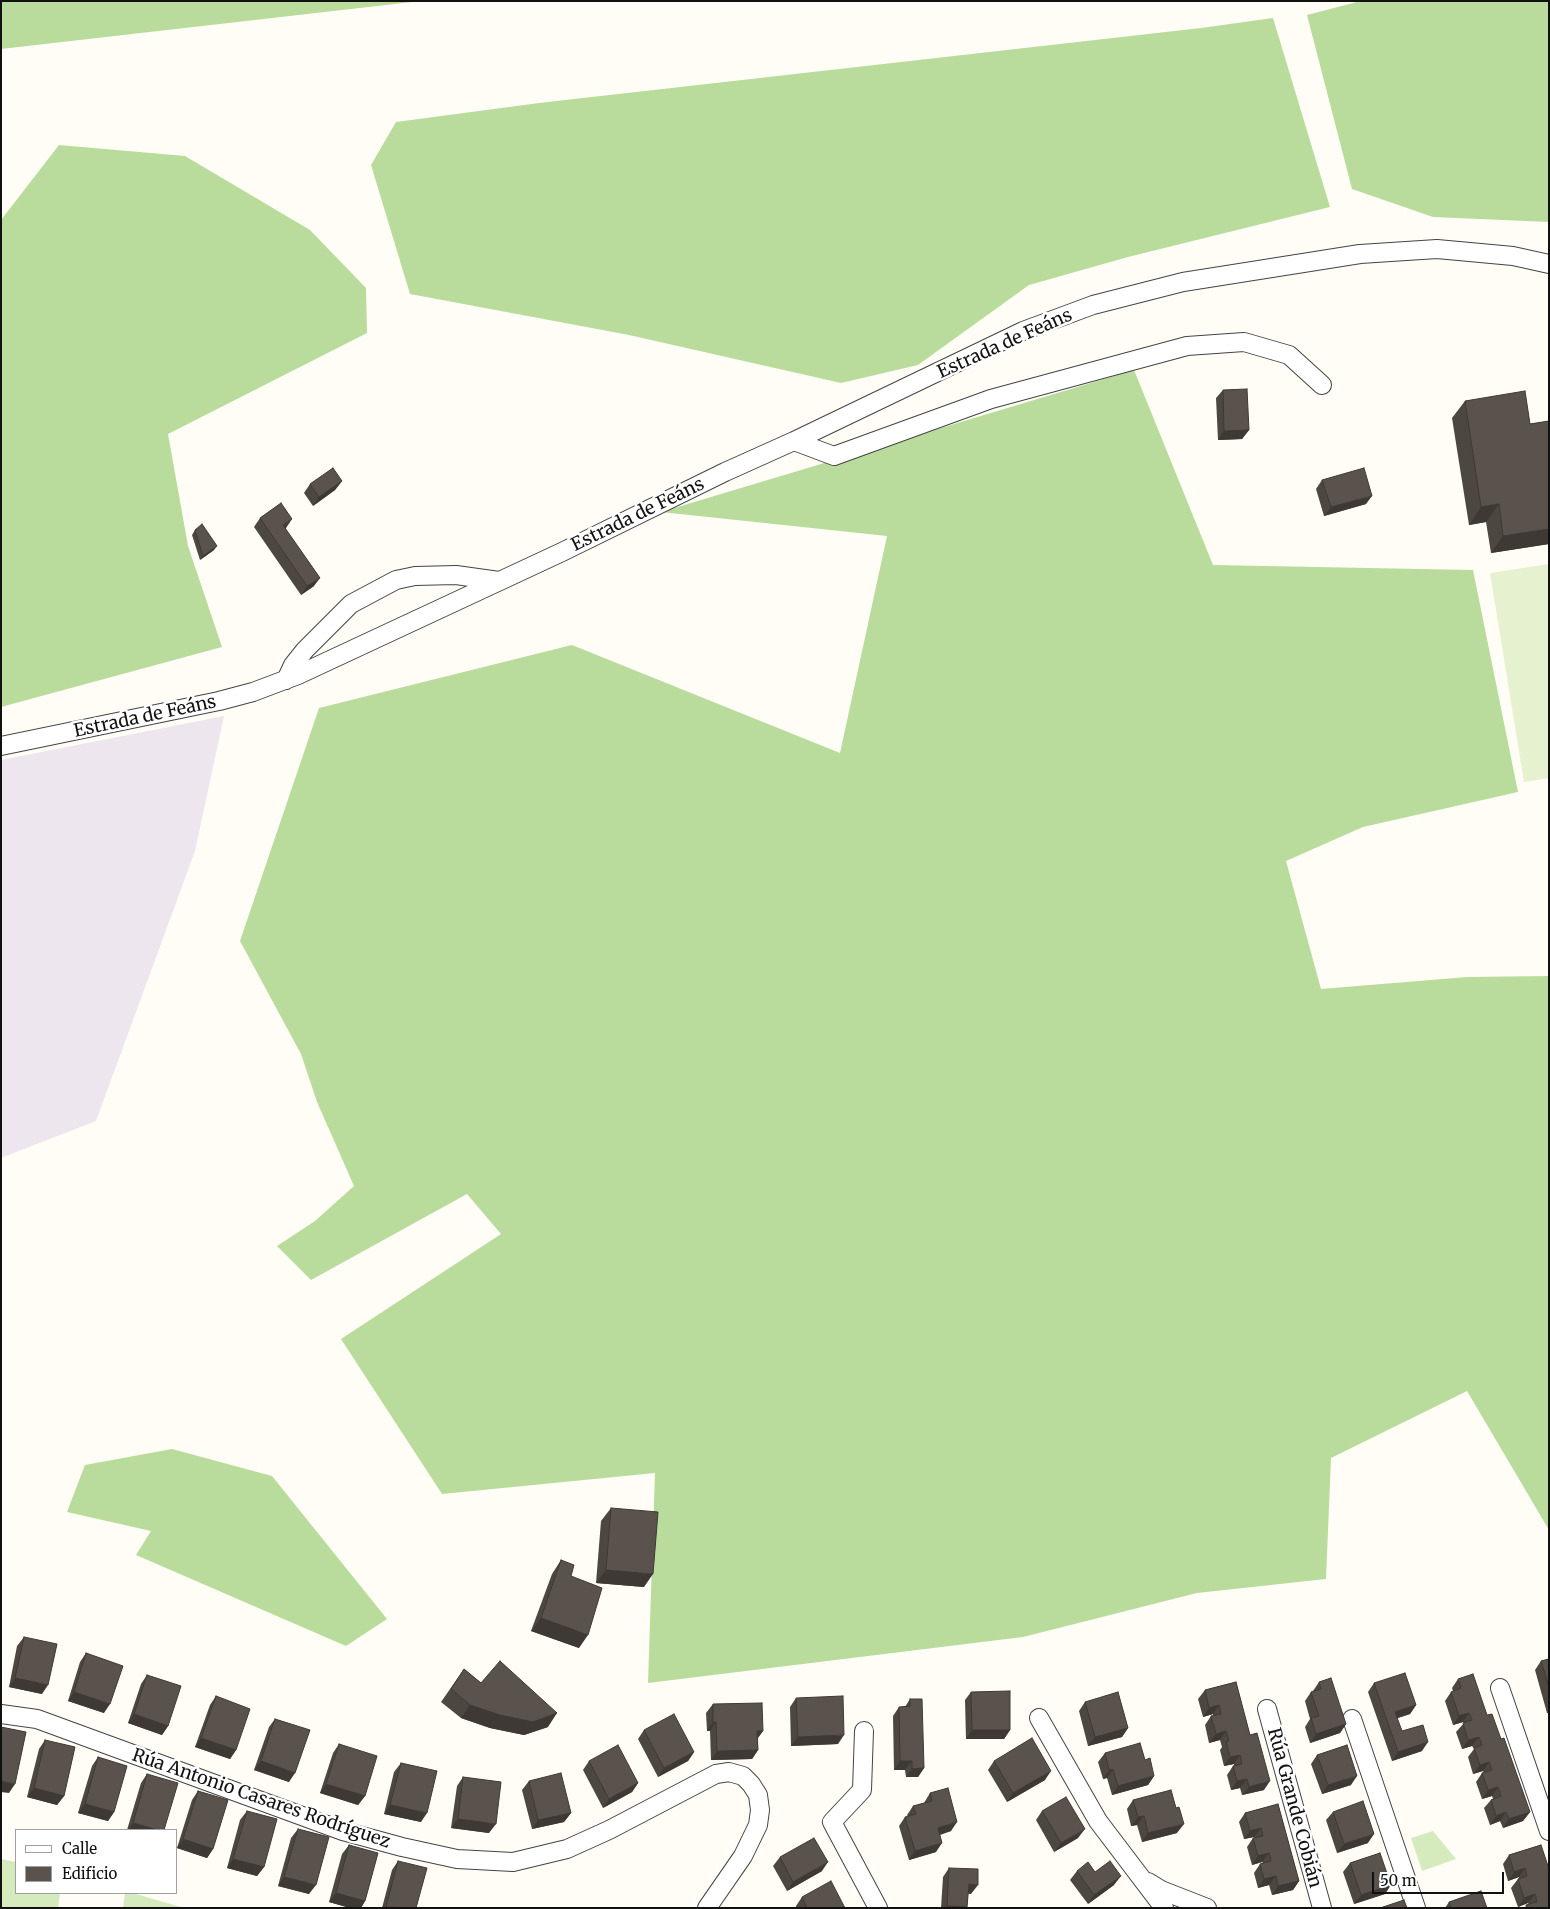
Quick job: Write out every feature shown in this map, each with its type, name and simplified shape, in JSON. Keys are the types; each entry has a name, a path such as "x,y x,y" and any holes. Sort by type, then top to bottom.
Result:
{"street":[{"name":"Estrada de Feáns","path":"1,746 219,702 286,680 1023,332 1093,305 1182,282 1360,254 1438,249 1513,256 1549,264"},
{"path":"794,441 834,456 991,399 1187,346 1244,342 1289,355 1322,385"},
{"path":"286,680 293,665 305,650 350,604 396,580 415,576 456,575 499,581"},
{"path":"1500,1688 1549,1831"},
{"name":"Rúa Grande Cobián","path":"1267,1709 1322,1908"},
{"name":"Rúa Antonio Casares Rodríguez","path":"1,1714 37,1719 342,1831 457,1859 513,1862 567,1849 609,1830 716,1774 729,1772 743,1776 752,1784 758,1795 760,1810 758,1825 743,1856 707,1908"},
{"path":"1039,1718 1098,1820 1164,1908"},
{"path":"1352,1719 1416,1908"},
{"path":"864,1731 862,1790 832,1822 878,1908"},
{"path":"1144,1879 1160,1890 1207,1908"}],"shaded area":[{"path":"224,716 195,851 96,1121 1,1158 1,760"}],"green space":[{"path":"1,1 421,1 1,49"},
{"path":"1361,1 1549,1 1549,222 1433,217 1352,189 1307,15"},
{"path":"1273,18 1330,207 1128,257 1029,285 918,365 841,383 629,335 410,294 371,165 396,122 539,103 1201,28"},
{"path":"59,145 185,156 310,230 366,288 367,333 168,434 188,546 222,647 1,707 1,220"},
{"path":"1134,370 1213,565 1473,570 1518,792 1363,827 1286,861 1321,989 1467,977 1549,976 1549,1530 1467,1391 1331,1458 1326,1579 1197,1593 1023,1637 648,1683 655,1473 442,1494 341,1339 501,1234 467,1194 311,1280 277,1246 315,1221 354,1186 317,1102 301,1054 240,941 319,708 572,645 840,753 887,536 661,512"},
{"path":"1549,564 1549,778 1524,782 1490,573"},
{"path":"172,1449 272,1476 387,1619 346,1646 136,1555 151,1531 67,1512 85,1465"},
{"path":"1433,1831 1456,1859 1422,1871 1411,1838"},
{"path":"1,1859 15,1862 15,1894 60,1894 58,1908 1,1908"},
{"path":"125,1894 136,1894 184,1908 123,1908"}],"building":[{"path":"1247,389 1249,430 1224,431 1223,390"},
{"path":"1525,391 1530,424 1549,421 1549,529 1503,536 1499,504 1481,507 1465,401"},
{"path":"333,468 342,481 319,497 310,484"},
{"path":"1364,468 1372,496 1331,507 1322,480"},
{"path":"281,503 292,519 283,525 320,578 307,586 260,518"},
{"path":"202,524 217,546 203,556 195,530"},
{"path":"611,1508 658,1512 653,1574 606,1570"},
{"path":"561,1560 574,1565 571,1576 602,1588 588,1635 541,1618"},
{"path":"24,1637 57,1644 48,1685 15,1678"},
{"path":"86,1653 123,1666 110,1704 74,1692"},
{"path":"1549,1659 1549,1687 1541,1661"},
{"path":"500,1661 557,1713 533,1722 500,1715 470,1705 451,1689 464,1669 481,1683"},
{"path":"1405,1673 1416,1705 1395,1712 1402,1731 1423,1725 1428,1742 1398,1752 1374,1683"},
{"path":"1473,1674 1487,1715 1492,1714 1501,1739 1504,1738 1530,1812 1509,1819 1506,1812 1496,1816 1491,1800 1501,1796 1498,1787 1488,1790 1482,1773 1492,1770 1489,1762 1480,1765 1474,1748 1482,1745 1479,1737 1468,1740 1463,1723 1472,1720 1469,1713 1459,1716 1451,1692 1461,1688 1458,1679"},
{"path":"147,1675 181,1686 168,1726 134,1714"},
{"path":"1331,1678 1346,1724 1316,1734 1311,1718 1319,1716 1311,1692 1321,1689 1319,1682"},
{"path":"1236,1682 1250,1735 1257,1733 1270,1781 1249,1787 1247,1779 1237,1781 1233,1766 1242,1764 1240,1755 1230,1757 1226,1741 1229,1741 1226,1731 1216,1734 1211,1716 1221,1714 1219,1705 1209,1708 1205,1690"},
{"path":"1010,1691 1010,1730 972,1730 971,1692"},
{"path":"1118,1692 1128,1728 1095,1737 1085,1702"},
{"path":"216,1696 250,1709 236,1750 201,1738"},
{"path":"843,1696 844,1735 798,1737 796,1698"},
{"path":"910,1699 922,1699 924,1768 912,1769 912,1761 900,1761 899,1707 910,1706"},
{"path":"762,1703 763,1731 757,1731 758,1750 717,1751 716,1722 713,1722 713,1704"},
{"path":"674,1714 694,1752 664,1768 644,1730"},
{"path":"275,1719 310,1730 295,1773 261,1761"},
{"path":"1,1727 26,1732 15,1784 1,1781"},
{"path":"1032,1738 1051,1771 1013,1793 994,1761"},
{"path":"45,1740 75,1747 64,1796 34,1788"},
{"path":"1140,1743 1145,1760 1150,1758 1154,1776 1118,1786 1113,1769 1109,1770 1105,1753"},
{"path":"339,1744 377,1756 365,1796 326,1784"},
{"path":"618,1745 638,1783 609,1799 589,1761"},
{"path":"1347,1745 1357,1776 1328,1785 1317,1755"},
{"path":"98,1757 127,1766 114,1812 85,1804"},
{"path":"401,1763 437,1771 427,1813 390,1805"},
{"path":"561,1773 571,1813 538,1820 529,1781"},
{"path":"147,1774 178,1783 164,1829 154,1829 133,1823"},
{"path":"463,1777 501,1782 496,1824 458,1819"},
{"path":"948,1788 957,1822 938,1828 942,1843 915,1851 905,1817 916,1814 913,1806 932,1801 930,1793"},
{"path":"1171,1790 1176,1808 1179,1807 1184,1824 1148,1833 1144,1816 1138,1817 1133,1800"},
{"path":"198,1791 228,1800 213,1849 183,1839"},
{"path":"1066,1797 1085,1829 1061,1843 1042,1811"},
{"path":"1363,1801 1374,1834 1344,1844 1333,1812"},
{"path":"1278,1804 1299,1881 1278,1886 1276,1876 1264,1879 1260,1864 1271,1861 1269,1853 1258,1856 1253,1838 1263,1836 1261,1828 1250,1831 1245,1813"},
{"path":"247,1811 277,1819 264,1867 233,1859"},
{"path":"298,1829 329,1837 316,1885 284,1877"},
{"path":"814,1838 828,1862 793,1882 780,1857"},
{"path":"349,1845 378,1853 365,1901 336,1893"},
{"path":"1541,1845 1549,1869 1549,1908 1527,1908 1526,1905 1537,1902 1535,1894 1524,1898 1518,1879 1527,1876 1525,1868 1514,1872 1509,1855"},
{"path":"1380,1853 1391,1885 1361,1895 1350,1863"},
{"path":"398,1861 427,1868 416,1908 386,1907"},
{"path":"1110,1861 1121,1876 1094,1895 1077,1871 1088,1862 1095,1872"},
{"path":"949,1868 978,1869 978,1885 969,1884 967,1907 947,1906"},
{"path":"831,1881 845,1908 807,1908 802,1897"},
{"path":"1481,1891 1487,1908 1451,1908 1449,1902"},
{"path":"1404,1900 1407,1908 1380,1908"}]}
